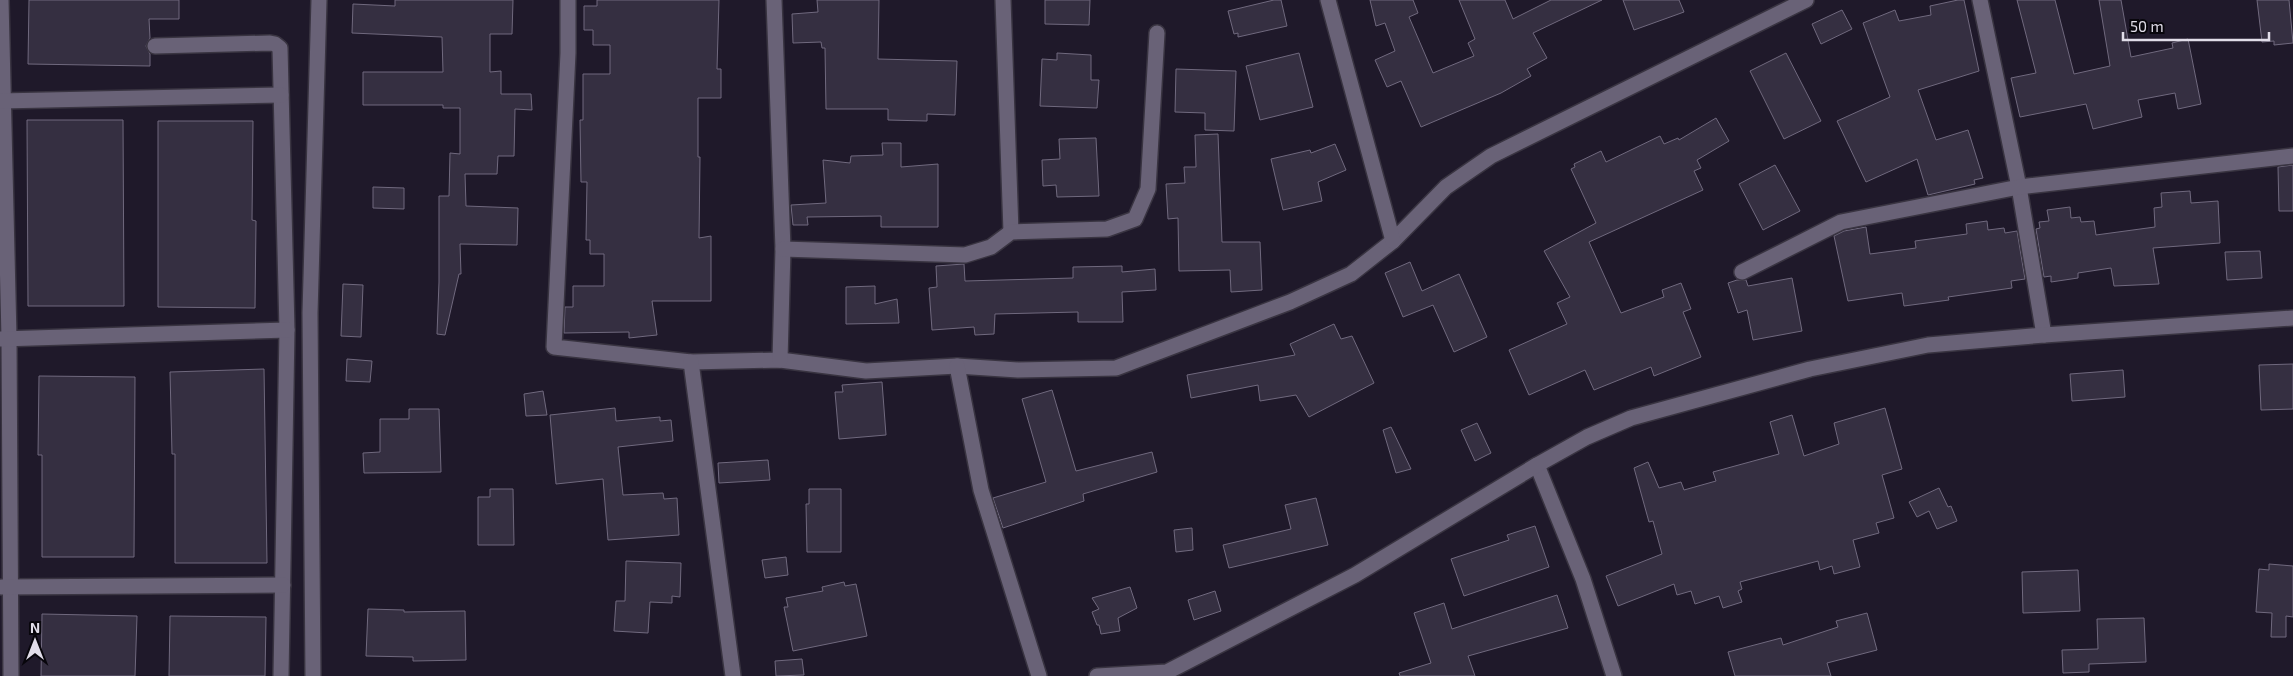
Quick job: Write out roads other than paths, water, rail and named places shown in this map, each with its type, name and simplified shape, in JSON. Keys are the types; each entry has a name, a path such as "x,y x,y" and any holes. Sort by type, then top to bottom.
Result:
{"street":[{"path":"1,0 5,338 5,587 11,676"},
{"path":"313,676 310,313 319,0"},
{"path":"568,0 568,53 554,348 691,362 780,360 866,371 956,366 1018,370 1116,368 1290,302 1351,274 1392,241 1446,187 1491,156 1806,0"},
{"path":"774,0 783,249 780,360"},
{"path":"1003,0 1011,232"},
{"path":"1328,0 1392,241"},
{"path":"1980,0 2019,187 2044,335"},
{"path":"783,249 965,255 991,247 1011,232 1107,229 1134,219 1148,189 1157,33"},
{"path":"155,46 276,44 280,48 287,330 281,676"},
{"path":"2,101 281,96"},
{"path":"1742,272 1841,222 2019,187 2293,156"},
{"path":"1097,676 1167,672 1355,575 1537,465 1587,437 1631,418 1810,370 1928,345 2293,318"},
{"path":"5,338 287,330"},
{"path":"691,362 733,676"},
{"path":"956,366 981,490 1039,676"},
{"path":"1537,465 1583,579 1614,676"},
{"path":"5,587 283,585"}]}
